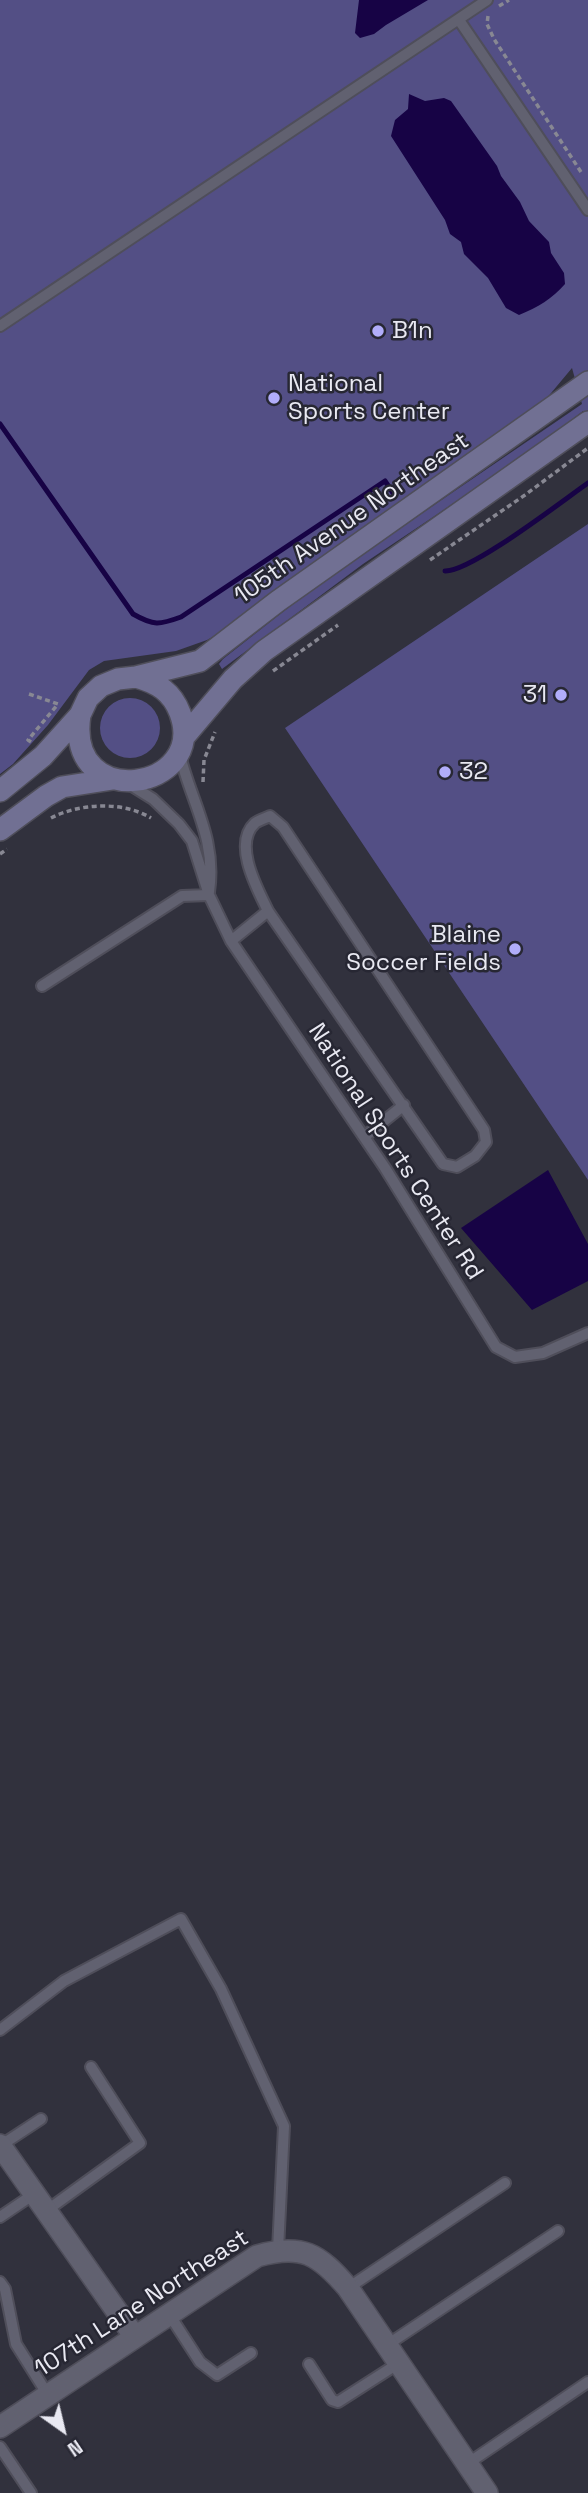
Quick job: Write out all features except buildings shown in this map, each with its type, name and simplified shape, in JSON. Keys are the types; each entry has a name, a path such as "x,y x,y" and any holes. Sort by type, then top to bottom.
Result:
{"street":[{"name":"105th Avenue Northeast","path":"0,790 43,755 80,715 88,698 102,686 118,678 136,677 200,661 278,601 588,382"},
{"path":"5,838 46,796 62,787 152,778 163,771 181,744 233,680 264,651 588,422"},
{"path":"136,677 153,682 166,691 177,704 182,719 181,744"},
{"path":"80,715 79,738 88,760 99,771 120,781"},
{"path":"0,2145 135,2337"},
{"path":"278,2250 309,2253 328,2264 348,2288 487,2493"},
{"name":"107th Lane Northeast","path":"0,2427 257,2256 278,2250"}],"lane":[{"path":"0,326 487,0"},
{"path":"459,19 588,209"},
{"path":"42,986 181,896 209,895 212,870 206,834 181,744"},
{"name":"National Sports Center Rd","path":"120,781 153,799 192,841 209,895 231,941 364,1137 496,1347 515,1357 529,1355 542,1353 588,1333"},
{"path":"270,816 283,827 484,1129 486,1142 475,1156 457,1167 443,1164 268,911 249,874 247,839 255,823 270,816"},
{"path":"231,941 268,911"},
{"path":"364,1137 404,1105"},
{"path":"0,2030 64,1981 181,1919 221,1989 284,2126 278,2250"},
{"path":"0,2217 40,2202 140,2143 91,2067"},
{"path":"0,2145 41,2119"},
{"path":"348,2288 505,2183"},
{"path":"309,2364 332,2400 338,2402 393,2354 558,2231"},
{"path":"0,2282 5,2289 16,2344 48,2395"},
{"path":"169,2314 200,2362 217,2375 251,2353"},
{"path":"467,2463 588,2382"},
{"path":"0,2447 32,2493"}],"path":[{"path":"509,0 486,18 487,24 588,183"},
{"path":"427,561 525,495 588,448"},
{"path":"266,676 341,622"},
{"path":"30,694 58,704"},
{"path":"203,790 204,760 213,735 221,725"},
{"path":"48,819 65,811 115,806 138,810 156,820"},
{"path":"0,854 5,838"}],"shaded area":[{"name":"National Sports Center","path":"0,0 588,0 588,427 583,411 536,448 363,564 222,669 219,664 223,659 317,585 582,404 572,368 516,435 278,601 207,640 176,651 104,661 89,670 48,725 13,764 0,774"},
{"path":"359,0 428,0 374,34 360,38 355,33"},
{"path":"409,94 425,101 444,98 451,101 497,166 529,221 549,242 551,253 564,273 565,284 544,302 519,315 506,308 488,278 464,254 461,242 450,234 445,220 391,136 395,120 408,109"},
{"name":"Blaine Soccer Fields","path":"588,524 588,1180 285,728"},
{"path":"130,698 147,703 155,711 160,728 155,745 147,753 130,758 113,753 105,745 100,728 105,711 113,703"},
{"path":"548,1170 588,1244 588,1281 532,1310 461,1228"}],"waterway":[{"path":"0,424 133,614 146,621 162,623 181,617 385,481 393,493"},
{"path":"445,571 458,568 495,548 588,483"}],"place":[{"name":"B1n","path":"378,331"},
{"name":"National Sports Center","path":"274,398"},
{"name":"31","path":"561,695"},
{"name":"32","path":"445,772"},
{"name":"Blaine Soccer Fields","path":"515,949"}]}
